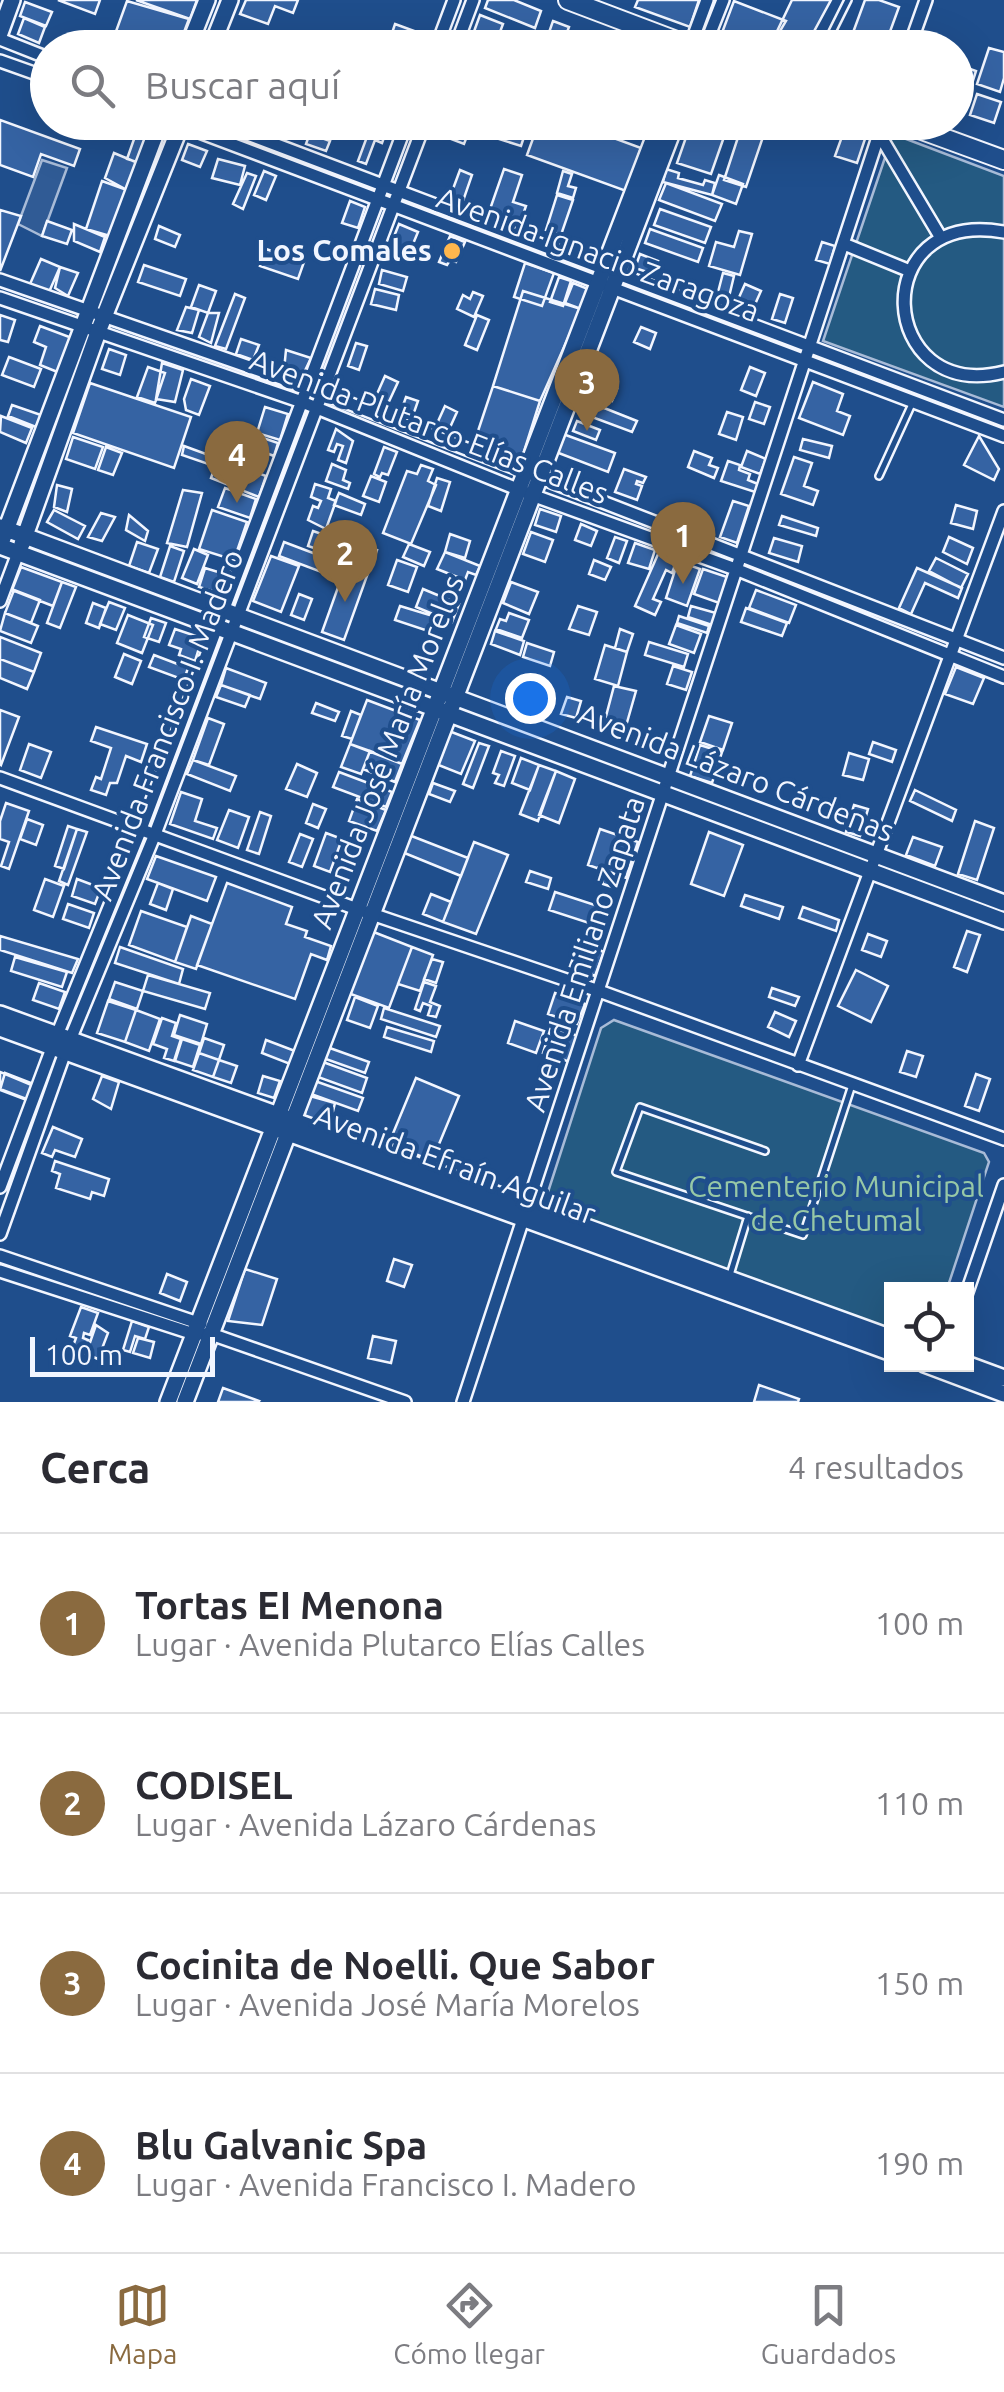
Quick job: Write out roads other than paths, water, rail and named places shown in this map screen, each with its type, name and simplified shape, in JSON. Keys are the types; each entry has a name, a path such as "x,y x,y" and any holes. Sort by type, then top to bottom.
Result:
{"main road":[{"path":"0,36 12,0"},
{"path":"195,30 207,0"},
{"path":"218,30 230,0"},
{"path":"568,0 649,30"},
{"path":"0,546 153,140"},
{"path":"18,553 172,140"},
{"name":"Avenida José María Morelos","path":"168,1402 202,1330 442,711 608,277 654,140"},
{"name":"Avenida José María Morelos","path":"608,277 668,140"},
{"path":"949,140 1004,160"},
{"name":"Avenida Lázaro Cárdenas","path":"4,528 448,694 667,786"},
{"name":"Avenida Lázaro Cárdenas","path":"0,546 442,711 667,786 873,863 1004,921"},
{"name":"Avenida Lázaro Cárdenas","path":"873,863 1004,903"},
{"name":"Avenida Efraín Aguilar","path":"0,1014 61,1043 282,1124 726,1285 884,1335"},
{"name":"Avenida Efraín Aguilar","path":"0,1028 61,1043"},
{"name":"Avenida Efraín Aguilar","path":"726,1285 884,1350"},
{"name":"Avenida José María Morelos","path":"185,1402 202,1330"},
{"path":"974,1367 1004,1378"},
{"path":"952,1372 1004,1394"}],"street":[{"path":"443,30 454,0"},
{"path":"462,30 474,0"},
{"path":"700,30 708,0"},
{"path":"705,30 722,0"},
{"path":"915,30 926,0"},
{"path":"0,36 30,50"},
{"path":"0,61 30,72"},
{"name":"Avenida Ignacio Zaragoza","path":"224,140 394,206 811,345 1004,420"},
{"name":"Avenida Ignacio Zaragoza","path":"265,140 399,190 806,360 1004,436"},
{"name":"Avenida Francisco I. Madero","path":"0,1186 155,834 307,387 400,140"},
{"name":"Avenida Francisco I. Madero","path":"230,613 316,408 418,140"},
{"name":"Avenida Emiliano Zapata","path":"463,1402 877,140"},
{"path":"888,140 941,238"},
{"path":"1004,232 976,227 948,233 923,250 910,271 902,304 909,333 926,358 952,373 982,378 1004,372"},
{"path":"844,244 910,271"},
{"name":"Avenida Plutarco Elías Calles","path":"0,280 84,319"},
{"name":"Avenida Plutarco Elías Calles","path":"0,298 101,325 316,408 1004,658"},
{"name":"Avenida Plutarco Elías Calles","path":"101,325 307,387 529,485"},
{"path":"944,398 952,373"},
{"path":"798,1065 1004,511"},
{"path":"0,601 18,553"},
{"name":"Avenida Plutarco Elías Calles","path":"740,564 1004,677"},
{"name":"Avenida Francisco I. Madero","path":"0,1234 61,1043 141,829 224,630"},
{"path":"0,778 364,912 598,990 1004,1140"},
{"path":"970,1282 1004,1185"},
{"path":"0,1256 405,1402"},
{"path":"0,1271 202,1330"}],"lane":[{"path":"833,30 848,0"},
{"path":"879,476 914,402"},
{"path":"766,1150 640,1107 616,1172 803,1235 852,1085"},
{"path":"726,1285 748,1216"}],"place":[{"name":"Los Comales","path":"452,251"},
{"name":"Cocinita de Noelli. Que Sabor","path":"587,431"},
{"name":"Blu Galvanic Spa","path":"237,503"},
{"name":"Tortas EI Menona","path":"683,584"},
{"name":"CODISEL","path":"345,602"}],"park label":[{"name":"Cementerio Municipal de Chetumal","path":"836,1204"}]}
